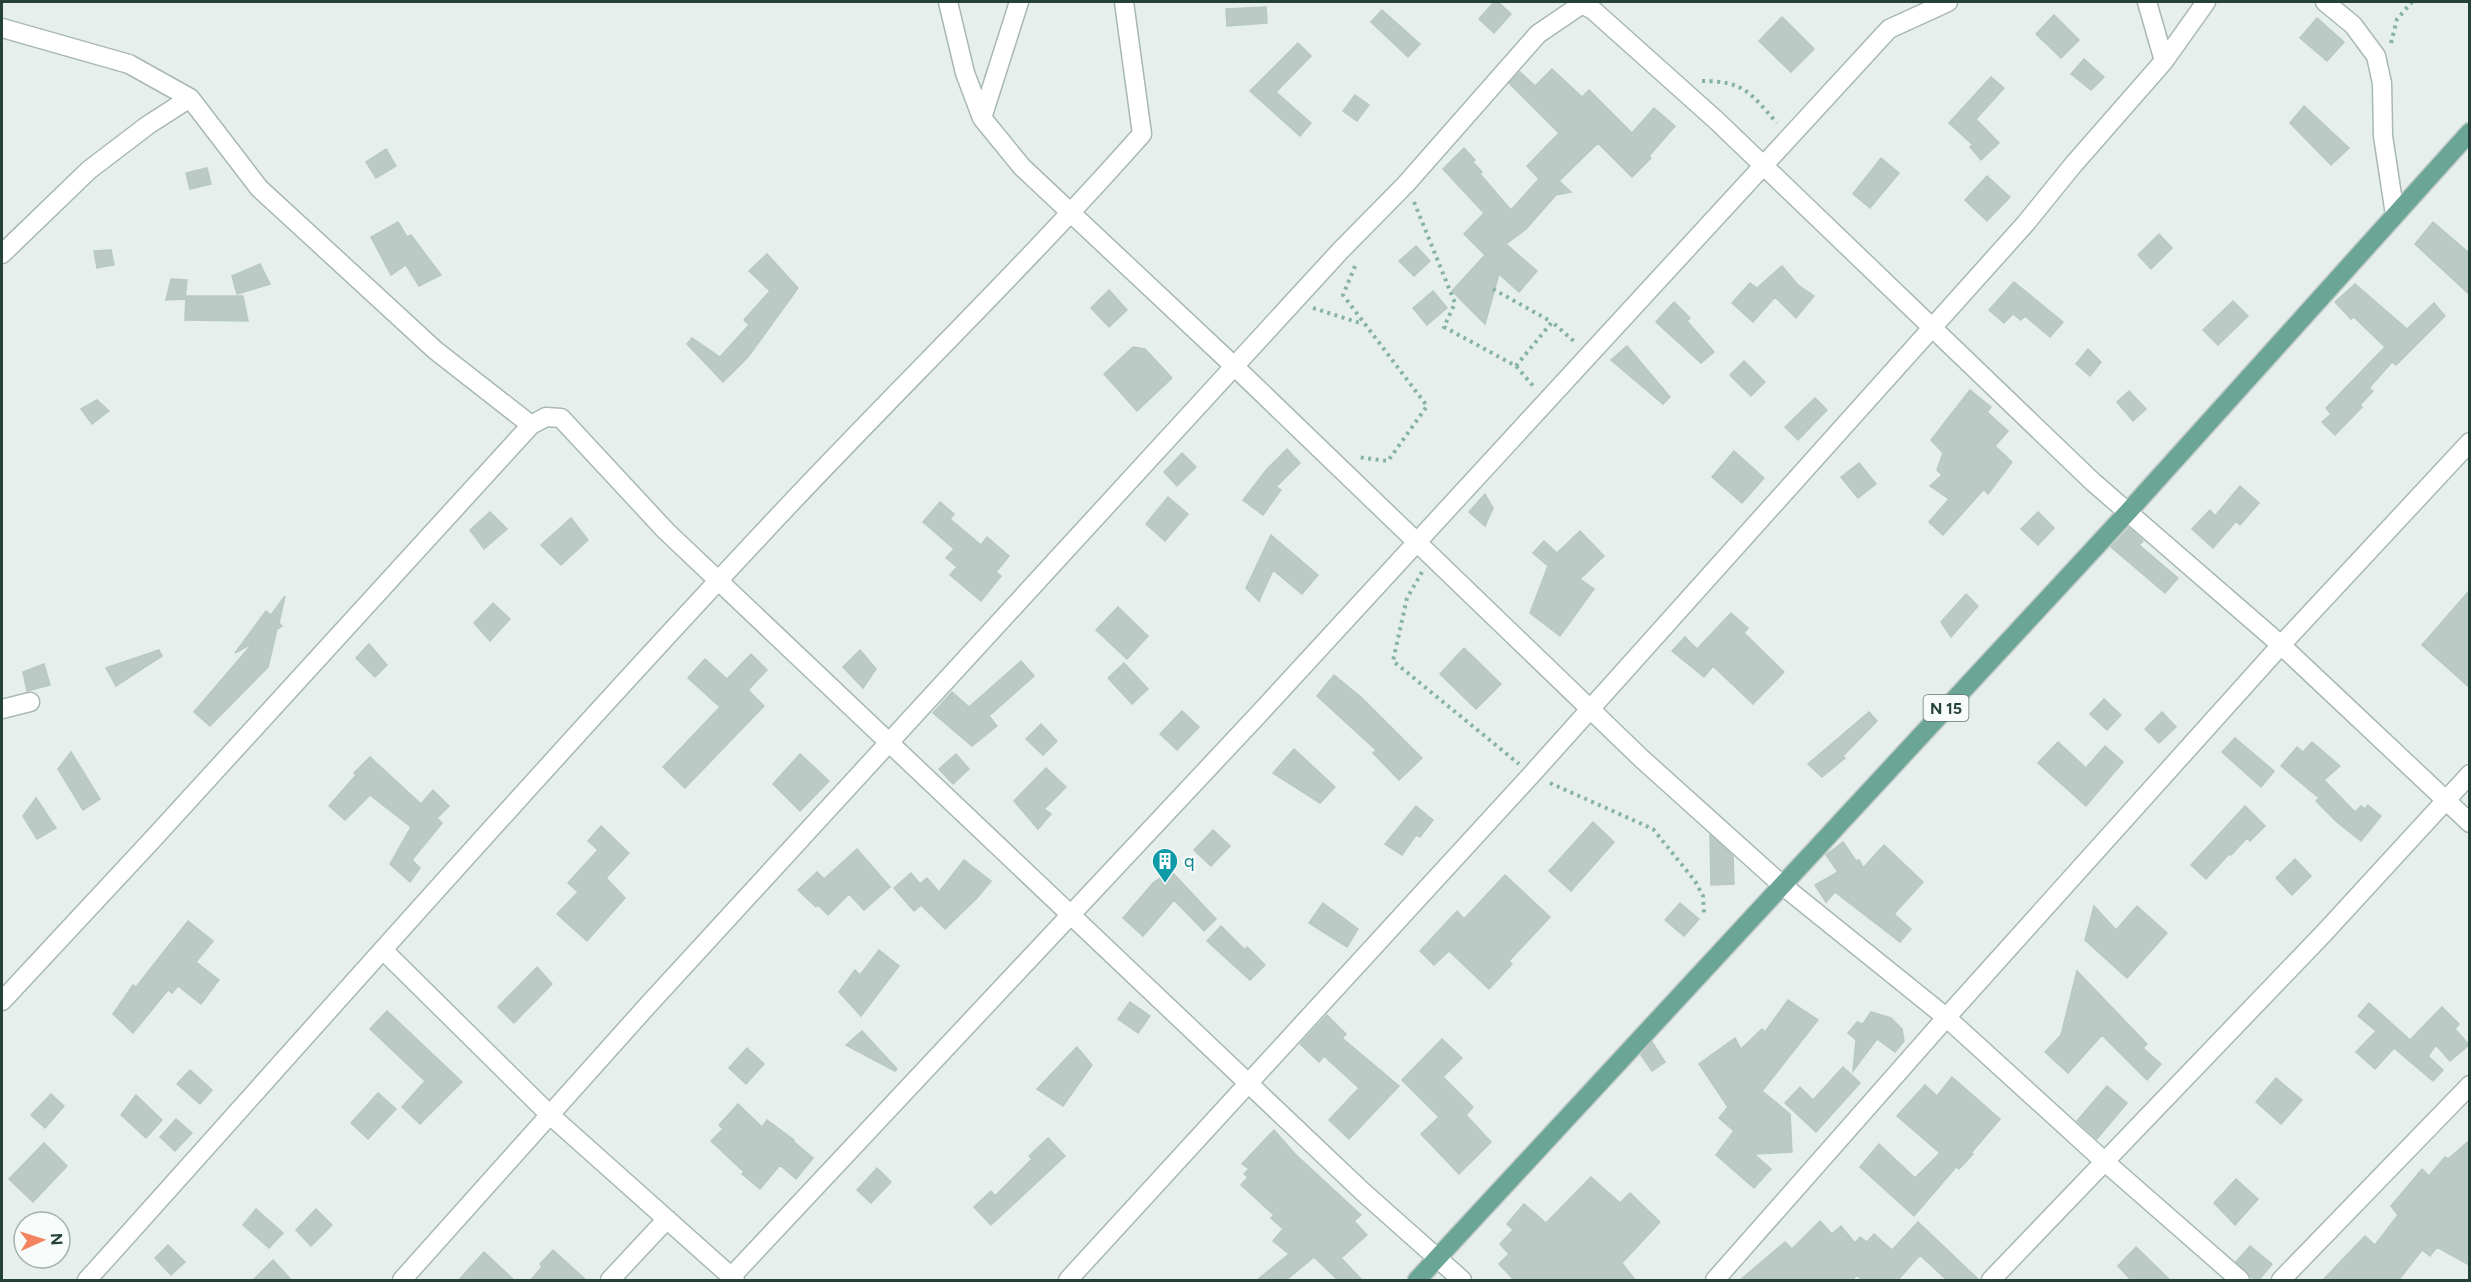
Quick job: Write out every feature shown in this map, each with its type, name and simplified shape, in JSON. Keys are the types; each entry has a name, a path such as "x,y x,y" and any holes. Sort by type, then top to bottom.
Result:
{"main road":[{"name":"N 15","path":"1417,1281 2127,513 2469,134"}],"street":[{"path":"948,2 965,73 982,118 1022,167 1234,366 1642,759 1782,885 1947,1018 2104,1161 2241,1281"},
{"path":"982,118 1019,2"},
{"path":"383,950 550,1115 733,1279 1889,29 1948,2"},
{"path":"2147,2 2164,61"},
{"path":"1068,1281 1532,774 2026,223 2073,165 2164,61 2206,2"},
{"path":"2325,2 2353,25 2376,56 2382,83 2383,136 2395,215"},
{"path":"402,1281 889,742 1293,301 1406,184 1538,34 1583,3 1593,9 1674,81 2127,513 2281,645 2469,823"},
{"path":"87,1281 718,581 1072,213 1142,134 1127,4"},
{"path":"2,28 129,64 190,98 259,188 435,350 531,426"},
{"path":"2,254 89,170 148,124 190,98"},
{"path":"2,1001 531,426 546,417 561,418 666,531 718,581 1248,1083 1462,1281"},
{"path":"1715,1281 2281,645 2469,442"},
{"path":"2,709 30,702"},
{"path":"1991,1281 2325,932 2469,774"},
{"path":"2281,1281 2469,1085"},
{"path":"610,1281 667,1219"}],"path":[{"path":"2389,51 2397,19 2412,2"},
{"path":"1674,81 1720,81 1747,90 1789,138"},
{"path":"1406,184 1455,303 1444,327 1516,366 1546,402"},
{"path":"1352,456 1388,461 1426,406 1343,295 1356,262"},
{"path":"1493,289 1552,322 1589,355"},
{"path":"1293,301 1364,324"},
{"path":"1516,366 1552,322"},
{"path":"1431,555 1407,598 1393,661 1532,774 1653,829 1695,881 1703,896 1704,914"}],"building":[{"path":"1494,2 1498,2 1511,14 1494,33 1479,19"},
{"path":"1266,7 1267,23 1227,26 1226,9"},
{"path":"1382,10 1420,44 1408,57 1371,22"},
{"path":"2054,15 2079,40 2061,58 2036,34"},
{"path":"1782,17 1814,49 1791,72 1759,41"},
{"path":"2317,18 2344,42 2327,61 2300,38"},
{"path":"1298,43 1311,56 1276,92 1311,123 1300,136 1250,91"},
{"path":"2084,59 2104,77 2091,90 2071,74"},
{"path":"1552,69 1582,97 1589,90 1632,133 1654,108 1675,126 1649,156 1651,158 1632,177 1598,143 1559,181 1571,192 1556,195 1526,229 1506,244 1537,271 1519,292 1499,274 1485,324 1452,291 1485,255 1464,234 1484,213 1443,169 1464,148 1475,160 1473,162 1482,172 1480,174 1511,210 1539,179 1527,166 1559,133 1509,83 1520,72 1535,86"},
{"path":"1991,77 2004,88 1976,119 1999,143 1981,160 1970,147 1973,145 1949,123"},
{"path":"1355,95 1369,105 1357,121 1343,111"},
{"path":"2304,106 2349,148 2331,165 2290,123"},
{"path":"386,149 396,166 376,178 366,162"},
{"path":"1881,158 1899,173 1870,208 1853,194"},
{"path":"207,168 211,184 190,189 186,173"},
{"path":"1987,176 2010,197 1987,221 1965,200"},
{"path":"398,222 407,237 411,235 441,275 419,286 406,265 391,275 371,237"},
{"path":"2433,222 2469,253 2469,294 2415,244"},
{"path":"2159,234 2172,248 2151,269 2138,255"},
{"path":"1416,246 1430,261 1414,276 1399,261"},
{"path":"111,250 114,265 97,268 94,251"},
{"path":"767,254 798,288 748,357 723,382 687,344 692,338 720,357 749,325 744,320 770,291 749,271"},
{"path":"260,264 270,284 237,294 232,276"},
{"path":"1782,266 1798,285 1814,296 1796,318 1775,297 1753,322 1732,303 1750,283 1757,288"},
{"path":"171,279 187,280 185,299 166,300"},
{"path":"2014,282 2063,322 2050,337 2025,316 2021,320 2013,314 2004,323 1989,310"},
{"path":"2355,284 2407,329 2434,303 2445,316 2396,365 2392,362 2369,388 2373,391 2360,405 2362,407 2335,435 2322,422 2331,414 2326,408 2385,347 2354,317 2351,319 2335,302"},
{"path":"1109,290 1127,310 1109,327 1091,308"},
{"path":"1433,291 1447,308 1427,325 1413,308"},
{"path":"186,296 243,296 248,321 185,320"},
{"path":"2233,301 2248,316 2218,345 2203,330"},
{"path":"1674,302 1690,318 1687,321 1714,352 1701,363 1656,322"},
{"path":"1627,346 1670,397 1663,404 1611,360"},
{"path":"1133,347 1145,349 1172,378 1137,411 1104,374"},
{"path":"2088,349 2101,362 2090,376 2076,364"},
{"path":"1744,361 1765,382 1751,396 1730,375"},
{"path":"1970,390 1991,407 1987,412 2008,431 1995,446 2012,462 1988,494 1984,489 1943,535 1929,522 1949,499 1930,486 1942,475 1937,470 1943,453 1931,440"},
{"path":"2129,391 2146,409 2133,421 2117,402"},
{"path":"1815,398 1827,410 1798,440 1785,427"},
{"path":"97,400 109,411 92,424 81,409"},
{"path":"1287,449 1300,463 1276,487 1281,490 1263,515 1243,500 1267,469"},
{"path":"1734,451 1764,478 1742,503 1712,477"},
{"path":"1182,453 1196,467 1177,486 1164,472"},
{"path":"1859,463 1876,484 1858,498 1841,477"},
{"path":"2240,486 2259,503 2240,525 2236,521 2213,548 2192,529 2210,510 2215,516"},
{"path":"1485,494 1493,508 1485,526 1469,512"},
{"path":"1168,497 1188,514 1165,541 1146,524"},
{"path":"940,502 954,514 950,519 981,545 987,537 1009,556 996,572 1001,576 981,601 950,575 957,567 946,558 954,549 923,522"},
{"path":"490,512 507,529 484,549 470,530"},
{"path":"2038,512 2054,528 2038,545 2021,529"},
{"path":"571,518 588,540 561,565 541,545"},
{"path":"2129,528 2143,541 2139,545 2178,578 2165,593 2111,547"},
{"path":"1580,531 1604,556 1580,579 1594,589 1560,636 1530,613 1548,566 1533,553 1544,541 1557,553"},
{"path":"1271,535 1318,575 1302,594 1273,570 1259,601 1246,588"},
{"path":"2469,591 2469,687 2422,645"},
{"path":"1966,594 1978,606 1951,637 1941,622"},
{"path":"285,596 279,623 282,626 277,629 268,667 210,726 194,712 253,643 235,653 266,611 271,615"},
{"path":"493,603 510,619 490,641 474,623"},
{"path":"1118,607 1148,636 1127,659 1096,630"},
{"path":"1731,613 1748,628 1744,633 1784,672 1753,704 1713,666 1704,677 1672,651 1685,637 1697,649"},
{"path":"369,644 387,665 375,677 356,658"},
{"path":"1464,648 1501,684 1476,709 1440,674"},
{"path":"159,650 162,656 116,686 106,668"},
{"path":"860,650 876,669 863,688 843,667"},
{"path":"751,654 767,670 748,690 764,706 685,788 663,767 720,707 688,678 705,659 727,679"},
{"path":"1021,661 1034,676 989,716 997,726 972,746 933,713 952,692 969,707"},
{"path":"1124,663 1148,689 1132,704 1108,678"},
{"path":"44,664 50,685 27,691 23,672"},
{"path":"1334,675 1362,698 1422,758 1399,780 1373,753 1376,750 1317,696"},
{"path":"2104,699 2121,715 2107,730 2090,714"},
{"path":"1182,711 1199,727 1177,750 1160,734"},
{"path":"1869,712 1877,721 1843,756 1845,758 1822,777 1808,764"},
{"path":"2162,712 2176,727 2159,743 2145,729"},
{"path":"1041,724 1057,741 1043,755 1026,739"},
{"path":"2235,738 2274,771 2261,787 2222,752"},
{"path":"2058,742 2086,768 2105,746 2123,762 2086,806 2038,763"},
{"path":"2312,742 2340,766 2324,780 2355,812 2361,806 2365,809 2368,805 2381,816 2361,841 2338,823 2316,801 2319,798 2281,766 2297,747 2303,752"},
{"path":"1294,749 1335,787 1320,803 1273,773"},
{"path":"71,752 100,799 83,810 58,769"},
{"path":"800,754 829,781 800,811 773,784"},
{"path":"956,754 969,769 953,784 939,769"},
{"path":"370,757 421,804 433,790 449,806 437,818 442,823 412,860 420,868 410,882 390,864 411,827 370,795 345,820 329,806 356,775 354,773"},
{"path":"1046,768 1066,787 1044,809 1051,814 1038,829 1014,801"},
{"path":"36,798 56,828 37,839 23,816"},
{"path":"1416,806 1433,820 1420,837 1416,835 1402,855 1385,844"},
{"path":"2245,806 2265,826 2250,841 2247,838 2231,855 2229,854 2206,879 2191,865"},
{"path":"1593,822 1614,842 1571,891 1549,871"},
{"path":"601,826 629,853 606,878 625,898 587,941 557,914 578,892 568,883 598,850 588,841"},
{"path":"1213,830 1230,846 1211,866 1194,850"},
{"path":"1710,835 1733,856 1734,884 1711,885"},
{"path":"1843,842 1863,868 1884,845 1923,882 1894,914 1911,929 1900,942 1835,892 1826,902 1815,885 1838,872 1826,855"},
{"path":"857,849 890,887 864,910 849,894 828,915 798,890 817,872 824,879"},
{"path":"2295,859 2311,876 2292,895 2276,878"},
{"path":"964,860 991,881 945,929 921,905 914,911 894,888 911,873 920,884 927,878 939,892"},
{"path":"1171,871 1216,919 1204,931 1174,900 1143,936 1123,918 1153,883"},
{"path":"1505,875 1550,917 1509,961 1512,964 1489,989 1449,951 1434,965 1420,951 1457,911 1464,919"},
{"path":"1323,903 1358,929 1347,947 1309,923"},
{"path":"1680,903 1699,919 1684,936 1665,920"},
{"path":"2094,906 2116,930 2137,906 2167,933 2127,978 2085,940"},
{"path":"188,921 213,941 196,962 219,980 201,1004 178,986 172,993 168,990 133,1033 113,1014 133,985 136,987"},
{"path":"1221,926 1245,950 1247,947 1265,965 1250,980 1207,941"},
{"path":"879,950 899,966 861,1016 839,992 855,970 860,975"},
{"path":"537,967 552,984 514,1023 498,1007"},
{"path":"2077,971 2147,1044 2143,1048 2161,1064 2147,1080 2102,1035 2068,1073 2045,1052 2061,1035"},
{"path":"1788,1000 1818,1020 1762,1091 1790,1114 1792,1152 1754,1154 1771,1169 1754,1188 1716,1155 1734,1131 1719,1118 1728,1107 1699,1064 1735,1038 1741,1049 1762,1029 1765,1032"},
{"path":"1130,1002 1150,1016 1138,1033 1118,1019"},
{"path":"2369,1003 2410,1040 2442,1007 2459,1024 2455,1029 2469,1045 2450,1061 2436,1045 2428,1056 2443,1070 2433,1081 2394,1048 2375,1069 2356,1052 2376,1031 2358,1016"},
{"path":"387,1011 462,1082 420,1124 402,1107 425,1081 370,1029"},
{"path":"1871,1012 1891,1018 1902,1029 1904,1041 1895,1052 1877,1039 1853,1071 1856,1040 1848,1033 1857,1022 1863,1024"},
{"path":"1327,1015 1346,1034 1342,1038 1399,1086 1349,1139 1329,1120 1359,1088 1324,1056 1319,1062 1300,1044"},
{"path":"862,1031 897,1069 895,1071 846,1045"},
{"path":"1442,1039 1462,1058 1443,1077 1473,1107 1466,1115 1491,1142 1459,1174 1421,1134 1439,1117 1402,1080"},
{"path":"1652,1042 1665,1062 1652,1071 1641,1055"},
{"path":"1077,1047 1092,1065 1063,1106 1037,1089"},
{"path":"747,1048 764,1064 746,1084 729,1068"},
{"path":"1843,1067 1860,1083 1816,1132 1785,1103 1800,1087 1813,1100"},
{"path":"190,1070 212,1090 200,1104 177,1084"},
{"path":"1952,1077 2000,1119 1971,1153 1973,1154 1959,1169 1956,1167 1914,1216 1860,1167 1879,1144 1915,1178 1940,1153 1897,1116 1925,1085 1937,1096"},
{"path":"2276,1078 2302,1100 2281,1124 2256,1102"},
{"path":"2107,1086 2127,1103 2097,1139 2077,1121"},
{"path":"378,1093 396,1109 368,1139 351,1123"},
{"path":"51,1094 64,1106 45,1128 31,1115"},
{"path":"136,1095 162,1120 146,1138 121,1115"},
{"path":"738,1104 762,1127 767,1120 813,1158 796,1179 780,1165 760,1189 742,1174 744,1172 711,1141 723,1129 719,1125"},
{"path":"176,1119 192,1133 175,1151 160,1137"},
{"path":"1274,1130 1295,1154 1361,1215 1354,1221 1367,1235 1341,1258 1363,1281 1339,1281 1314,1257 1285,1281 1256,1281 1289,1254 1273,1241 1283,1229 1271,1218 1274,1215 1241,1185 1248,1177 1244,1174 1249,1169 1242,1164"},
{"path":"1048,1138 1065,1156 991,1225 974,1207 991,1191 995,1196 1032,1159 1029,1156"},
{"path":"2469,1141 2469,1265 2437,1247 2430,1256 2422,1250 2398,1281 2322,1281 2365,1236 2375,1245 2398,1215 2391,1206 2422,1169 2429,1176 2445,1157 2448,1159"},
{"path":"44,1143 67,1166 33,1202 9,1179"},
{"path":"877,1168 891,1182 871,1203 857,1190"},
{"path":"1591,1177 1620,1203 1630,1193 1660,1222 1622,1263 1636,1281 1515,1281 1499,1264 1509,1254 1500,1244 1513,1230 1507,1224 1524,1204 1546,1223"},
{"path":"2236,1179 2258,1199 2235,1225 2214,1203"},
{"path":"256,1209 283,1233 269,1248 243,1225"},
{"path":"316,1209 332,1225 311,1246 296,1230"},
{"path":"1820,1221 1832,1234 1841,1226 1855,1243 1860,1237 1867,1242 1874,1234 1892,1250 1918,1222 1980,1281 1948,1281 1920,1255 1897,1281 1863,1281 1857,1275 1851,1281 1739,1281 1785,1242 1792,1249"},
{"path":"168,1245 185,1262 171,1275 155,1258"},
{"path":"2250,1246 2272,1264 2258,1281 2236,1262"},
{"path":"2136,1247 2171,1281 2132,1281 2118,1266"},
{"path":"553,1250 587,1281 530,1281 542,1267 540,1264"},
{"path":"484,1252 515,1281 458,1281"},
{"path":"273,1260 292,1281 252,1281"}],"place":[{"name":"q","path":"1165,884"}]}
